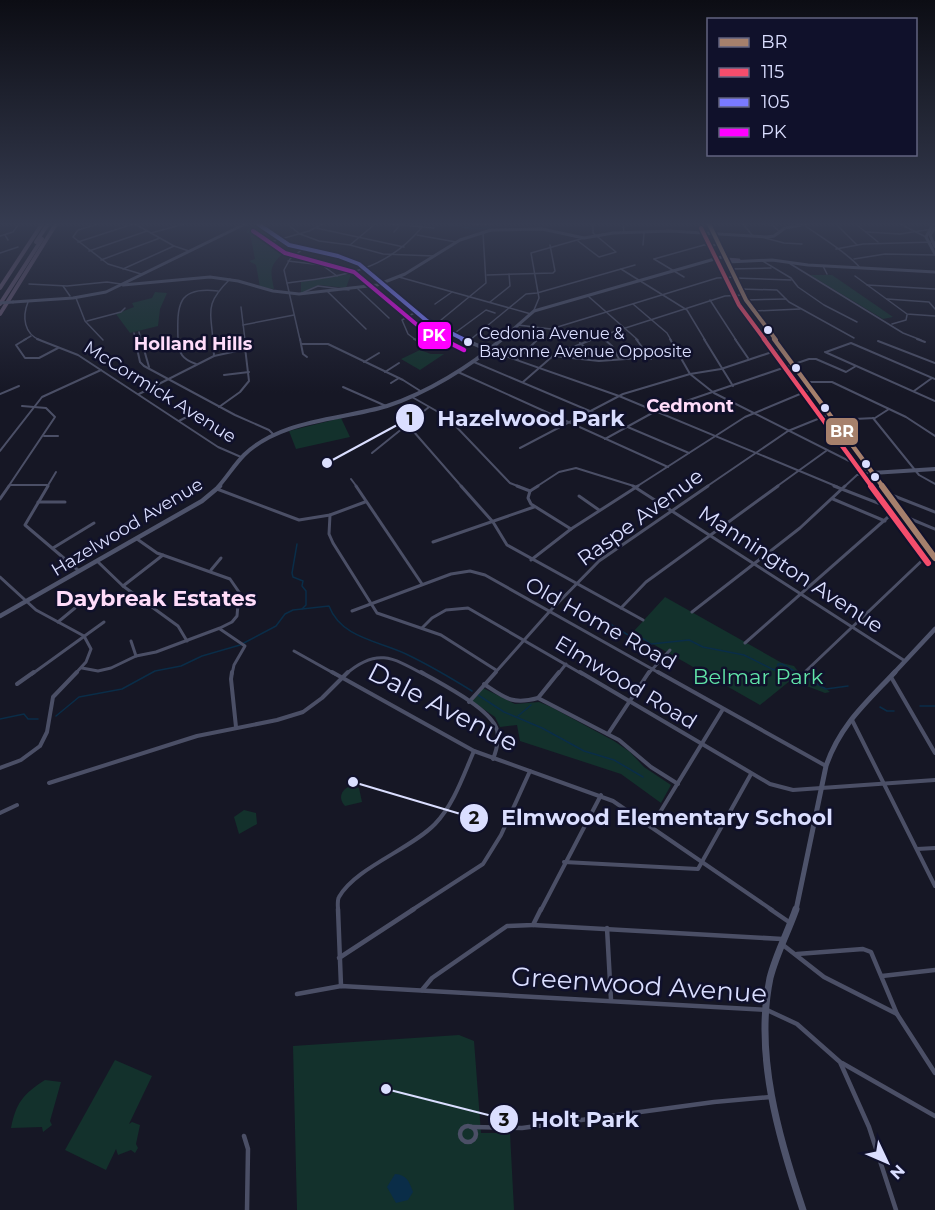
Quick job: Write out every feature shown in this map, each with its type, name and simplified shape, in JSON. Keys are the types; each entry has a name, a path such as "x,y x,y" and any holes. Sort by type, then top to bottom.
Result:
{"highway":[{"path":"0,298 13,280"},
{"path":"0,304 15,280"},
{"path":"0,314 21,280"}],"main road":[{"path":"736,280 746,300 781,349 935,558"}],"street":[{"path":"0,304 76,298 106,292 132,280"},
{"path":"29,284 63,286 107,282 143,285 171,280"},
{"path":"214,356 210,310 218,291 229,280"},
{"path":"235,280 261,288 299,294 358,289 390,280"},
{"path":"305,280 287,283 303,354 307,357"},
{"path":"380,280 416,312 451,335 619,396 935,529"},
{"path":"411,280 532,313 638,280"},
{"path":"441,320 486,284 486,280"},
{"path":"489,302 510,286 510,280"},
{"path":"532,313 538,305 535,280"},
{"path":"468,342 526,294 581,280"},
{"path":"640,280 686,309 733,386"},
{"path":"518,325 549,330 709,280"},
{"path":"792,280 824,305 856,322"},
{"path":"818,280 903,333 925,342"},
{"path":"860,280 907,314 935,316"},
{"path":"299,294 320,285 349,290"},
{"path":"865,285 935,288"},
{"path":"63,286 70,296"},
{"path":"358,289 389,318"},
{"path":"740,289 777,290 802,309 854,338"},
{"path":"196,364 185,360 179,353 178,312 186,294 193,290 218,291"},
{"path":"328,292 366,329"},
{"path":"435,304 452,292"},
{"path":"523,382 554,356 580,343 710,300 743,295"},
{"path":"588,296 641,343 651,359"},
{"path":"76,298 77,305 91,330 104,340"},
{"path":"746,300 786,299"},
{"path":"885,299 930,302 935,309"},
{"path":"710,300 748,358"},
{"path":"28,302 25,318 28,333 31,336 16,345 25,358 39,358 58,348"},
{"path":"633,304 667,333 690,374 714,393 862,471 935,469"},
{"path":"219,407 246,387 249,381 241,307"},
{"path":"87,321 122,311 125,308"},
{"path":"754,311 802,309"},
{"path":"416,312 403,318 403,327 409,335 421,342 429,343 451,335 486,310 495,313"},
{"name":"Hazelwood Avenue","path":"0,616 202,501 217,489 255,446 274,435 298,426 386,406 422,393 488,350 532,313"},
{"path":"890,324 906,320 907,314"},
{"path":"243,325 295,315"},
{"path":"150,368 139,333 134,334 141,363 219,407 269,430 274,435"},
{"name":"McCormick Avenue","path":"31,336 78,355 224,451 242,458"},
{"path":"601,336 612,346 619,359"},
{"path":"517,360 540,337"},
{"path":"878,341 935,363"},
{"path":"301,344 326,343 399,378 422,393"},
{"path":"580,343 587,349 591,359"},
{"path":"933,379 851,343 825,352 935,401"},
{"path":"139,394 214,356 246,349"},
{"path":"520,448 619,396 690,374 721,369 748,358 781,349"},
{"path":"364,362 380,353"},
{"path":"554,356 568,360 651,359 681,355"},
{"path":"605,439 654,412 811,358 846,372 856,366"},
{"path":"472,361 690,453"},
{"path":"385,372 399,363"},
{"path":"0,451 33,406 50,392 101,370"},
{"path":"224,375 249,372"},
{"path":"457,372 668,467"},
{"path":"391,383 399,378"},
{"path":"913,391 933,379"},
{"path":"806,382 829,381 889,409 935,436"},
{"path":"0,394 19,386"},
{"path":"343,387 386,406"},
{"path":"531,560 571,529 753,413 812,389"},
{"path":"412,397 449,419 507,481 530,490 528,498 534,507 571,529"},
{"path":"0,500 55,419 55,415 49,409 22,406"},
{"path":"372,453 429,407"},
{"path":"834,420 873,418 889,409"},
{"path":"179,421 194,413"},
{"name":"Raspe Avenue","path":"469,702 550,610 599,561 788,431 830,414"},
{"path":"873,418 915,470 924,479 935,484"},
{"path":"407,424 493,522 505,543 531,560 643,620"},
{"path":"44,436 58,436"},
{"path":"0,444 5,444"},
{"path":"621,608 643,585 826,451"},
{"name":"Mannington Avenue","path":"530,490 558,472 576,468 637,487 906,661"},
{"path":"692,612 833,499 862,471"},
{"path":"57,472 47,485 25,525 80,571"},
{"path":"351,479 422,584"},
{"path":"10,485 47,485"},
{"path":"217,489 295,519 313,519 330,515 365,502"},
{"path":"888,493 935,512"},
{"path":"579,496 600,510"},
{"path":"833,499 885,521"},
{"path":"38,502 65,502"},
{"path":"433,542 534,507"},
{"path":"745,642 895,511"},
{"path":"330,515 329,534 333,543 370,604 382,616 445,637 496,670"},
{"path":"53,548 94,523"},
{"path":"82,668 94,671 105,669 219,628 232,622 237,616 239,592 228,578 153,551 136,538"},
{"path":"806,671 931,552"},
{"path":"123,586 163,555"},
{"path":"210,571 221,558"},
{"path":"97,561 123,586 178,626 187,640"},
{"name":"Old Home Road","path":"352,611 457,572 478,573 550,610 826,766"},
{"path":"0,577 26,602 84,636 91,649 88,661 60,686 53,696 48,708 47,732 38,747 22,760 0,768"},
{"name":"Elmwood Road","path":"422,628 435,615 466,607 770,784 788,789 935,780"},
{"path":"58,622 75,608"},
{"path":"17,684 104,622"},
{"path":"219,628 244,644 234,665 231,679 236,727"},
{"path":"803,1210 783,1146 773,1097 767,1010 770,976 799,897 821,787 834,743 851,718 935,629"},
{"path":"131,641 136,656"},
{"path":"608,734 663,654 670,650"},
{"name":"Dale Avenue","path":"294,651 474,751 602,795 790,923"},
{"path":"49,783 196,736 282,718 306,710 328,695 361,662 386,656 428,676 469,702 494,724 498,738 493,759"},
{"path":"484,684 509,700 523,702 538,698 566,664"},
{"path":"891,677 935,753"},
{"path":"538,698 608,734 656,771 678,784"},
{"path":"651,827 723,709"},
{"path":"851,718 935,886"},
{"path":"341,986 336,914 338,898 352,883 427,832 439,820 450,803 474,751"},
{"path":"338,958 483,864 497,844 530,771"},
{"path":"564,862 699,868 751,774"},
{"path":"533,925 564,862 602,795"},
{"path":"0,813 17,805"},
{"path":"917,849 935,848"},
{"path":"422,990 432,978 507,926 518,924 607,928 770,937 782,942 824,976 897,1014"},
{"path":"607,928 611,1000"},
{"path":"797,954 863,949 871,952 897,1014 935,1074"},
{"path":"882,976 935,970"},
{"name":"Greenwood Avenue","path":"297,994 341,986 767,1010 797,1024 840,1062 868,1127 896,1210"},
{"path":"840,1062 935,1116"},
{"path":"471,1127 522,1128 714,1102 773,1097"},
{"path":"244,1136 248,1149 247,1210"}],"green space":[{"path":"259,280 273,280 274,289 260,287"},
{"path":"349,280 346,288 319,285 301,293 301,282"},
{"path":"819,280 840,280 893,317 883,319"},
{"path":"155,292 167,293 160,309 158,326 130,333 116,314 134,307 132,303 152,298"},
{"path":"420,350 431,354 444,354 420,370 401,359"},
{"path":"341,418 350,437 296,449 289,431"},
{"name":"Belmar Park","path":"665,597 782,663 794,666 800,674 817,681 830,692 825,693 791,680 760,705 651,643 634,637 637,635 633,632"},
{"path":"483,688 515,704 539,702 614,741 630,752 644,767 671,785 661,803 621,774 520,741 517,725 500,727 495,717 472,701"},
{"path":"352,785 359,788 362,802 345,806 341,796"},
{"path":"244,810 256,813 257,824 239,834 234,817"},
{"path":"459,1035 474,1041 481,1133 510,1133 514,1210 297,1210 293,1046"},
{"path":"115,1060 152,1076 129,1124 132,1122 140,1125 136,1144 138,1148 135,1153 131,1150 118,1155 116,1149 106,1170 65,1150"},
{"path":"45,1080 61,1082 50,1121 52,1125 43,1132 42,1127 11,1128 15,1112 22,1100"}],"water":[{"path":"395,1174 405,1177 409,1182 413,1192 408,1200 396,1203 387,1187"}],"waterway":[{"path":"297,544 292,573 293,577 303,581 302,586 306,591 306,605 302,609"},
{"path":"302,609 329,606 342,625 352,632 406,654 472,691"},
{"path":"56,716 79,697 122,689 155,671 181,666 202,656 240,645 276,626 285,614 302,609"},
{"path":"607,622 633,638 644,639 651,644 689,640 703,647 744,655 774,670 778,668 778,664 782,664 826,689 848,686"},
{"path":"478,695 504,712 542,728 584,751 614,760 643,777"},
{"path":"518,716 531,705"},
{"path":"920,706 935,706"},
{"path":"880,707 887,711 894,711"},
{"path":"0,719 24,714 28,719 38,719"}],"transit line":[{"name":"PK","path":"364,280 422,329 464,350"},
{"name":"105","path":"379,280 427,321 468,342"},
{"name":"115","path":"727,280 739,305 928,563"},
{"name":"BR","path":"736,280 746,300 935,558"}],"place":[{"name":"Cedonia Avenue & Bayonne Avenue Opposite","path":"468,342"},
{"name":"Hazelwood Park","path":"327,463"},
{"name":"Elmwood Elementary School","path":"353,782"},
{"name":"Holt Park","path":"386,1089"}],"district":[{"name":"Holland Hills","path":"193,344"},
{"name":"Cedmont","path":"690,406"},
{"name":"Daybreak Estates","path":"156,598"}]}
